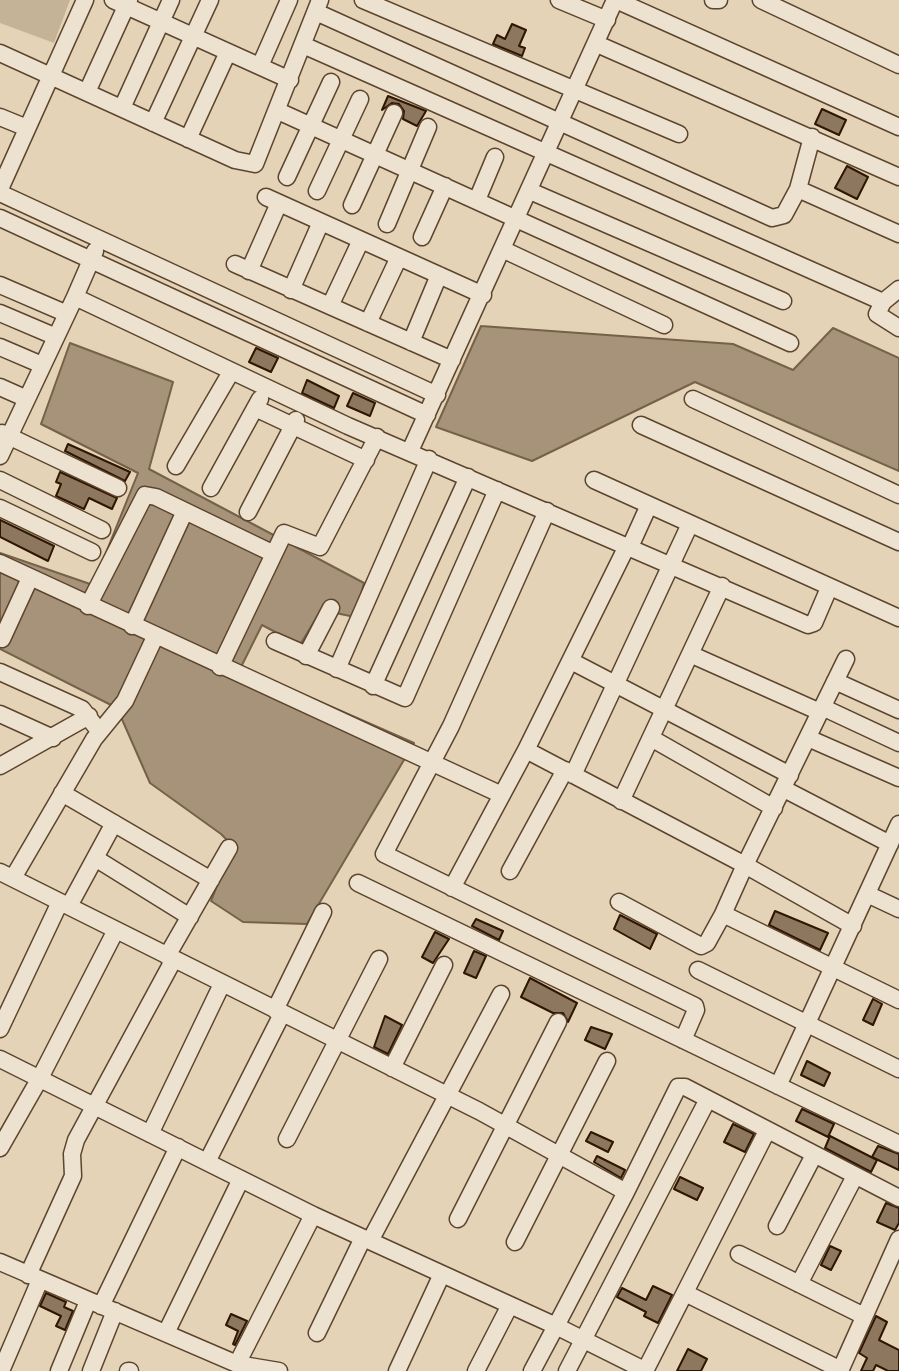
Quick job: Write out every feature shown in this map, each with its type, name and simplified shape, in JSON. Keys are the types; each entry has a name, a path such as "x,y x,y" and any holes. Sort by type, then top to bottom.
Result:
{"street":[{"path":"85,0 0,191 437,395"},
{"path":"122,108 171,0"},
{"path":"153,123 210,0"},
{"path":"260,66 289,0"},
{"path":"363,0 679,134"},
{"path":"559,0 607,20"},
{"path":"410,451 616,0 899,127"},
{"path":"713,0 719,0"},
{"path":"761,0 899,65"},
{"path":"87,92 123,2 161,22 290,79"},
{"path":"0,53 246,164 255,164 318,6 561,123 772,218 784,215 798,189 812,137"},
{"path":"597,44 899,177"},
{"path":"303,45 883,302"},
{"path":"188,139 229,52"},
{"path":"287,177 331,82"},
{"path":"317,191 360,99"},
{"path":"278,111 790,343"},
{"path":"352,205 394,113"},
{"path":"0,117 27,128"},
{"path":"387,224 428,127"},
{"path":"477,200 495,157"},
{"path":"422,237 445,186"},
{"path":"798,189 899,234"},
{"path":"530,191 783,301"},
{"path":"453,360 242,268 273,200 483,295"},
{"path":"0,218 428,415"},
{"path":"292,289 321,222"},
{"path":"0,456 5,434 27,399 100,239"},
{"path":"330,306 360,240"},
{"path":"503,250 664,325"},
{"path":"368,323 399,257"},
{"path":"411,342 439,275"},
{"path":"0,285 65,313"},
{"path":"899,289 883,302 877,314 899,328"},
{"path":"75,297 377,438 811,625 829,587"},
{"path":"0,313 54,336"},
{"path":"0,347 41,365"},
{"path":"176,466 232,372"},
{"path":"0,387 27,399"},
{"path":"211,488 266,388"},
{"path":"693,399 899,495"},
{"path":"248,512 304,405"},
{"path":"255,408 366,460"},
{"path":"641,425 899,542"},
{"path":"5,434 118,488"},
{"path":"220,667 284,534 320,547 377,438"},
{"path":"337,669 429,459"},
{"path":"373,686 468,477"},
{"path":"0,480 102,530"},
{"path":"594,480 899,618"},
{"path":"275,641 400,699 407,696 497,490"},
{"path":"88,606 145,495 156,496 274,554"},
{"path":"452,888 526,750 649,505"},
{"path":"0,508 92,552"},
{"path":"132,626 186,511"},
{"path":"547,511 451,726 384,854 695,1006 683,1040"},
{"path":"510,871 569,772 616,685 690,524"},
{"path":"0,563 155,637 502,795"},
{"path":"2,639 30,578"},
{"path":"621,801 722,586"},
{"path":"306,656 331,608"},
{"path":"155,637 125,701 99,731 62,793 7,875 448,1096 626,1192"},
{"path":"690,654 899,743"},
{"path":"619,902 701,946 707,943 846,659"},
{"path":"571,661 664,710 787,782 891,853"},
{"path":"0,672 82,709 99,731"},
{"path":"835,681 899,710"},
{"path":"0,714 53,738"},
{"path":"4,761 53,738 89,716"},
{"path":"651,738 774,808"},
{"path":"808,738 899,778"},
{"path":"526,750 745,865 853,926"},
{"path":"62,793 211,880"},
{"path":"1,1027 64,904 95,858 114,823"},
{"path":"778,1086 867,894 891,853 899,824"},
{"path":"1,1371 73,1176 72,1154 76,1139 190,918 229,849"},
{"path":"95,858 190,918"},
{"path":"358,883 899,1144"},
{"path":"867,894 899,909"},
{"path":"207,1162 323,912"},
{"path":"723,914 899,1000"},
{"path":"0,1148 40,1079 116,930"},
{"path":"287,1139 379,959"},
{"path":"392,1068 444,965"},
{"path":"698,970 899,1069"},
{"path":"150,1134 222,984"},
{"path":"317,1334 448,1096 501,993"},
{"path":"458,1219 508,1127 558,1022"},
{"path":"0,1059 313,1215 556,1326 645,1371 767,1131"},
{"path":"515,1242 607,1060"},
{"path":"533,1371 626,1192 675,1090 685,1087 899,1198"},
{"path":"567,1371 708,1099"},
{"path":"60,1371 101,1306 178,1147"},
{"path":"777,1226 814,1155"},
{"path":"799,1284 855,1176"},
{"path":"166,1334 241,1179"},
{"path":"237,1364 313,1215"},
{"path":"685,1293 841,1370 899,1239"},
{"path":"739,1254 864,1316"},
{"path":"0,1262 237,1364 279,1371"},
{"path":"397,1371 442,1274"},
{"path":"477,1371 510,1305"},
{"path":"91,1371 101,1306"}],"shaded area":[{"path":"0,0 70,0 54,43 0,23"},
{"path":"481,326 733,344 793,370 833,328 899,358 899,471 695,382 532,461 436,427"},
{"path":"70,343 173,382 149,469 364,583 355,617 321,610 300,645 262,625 241,667 414,743 307,924 243,922 211,901 233,846 221,834 150,783 117,708 0,649 0,553 93,585 138,473 41,424"}],"building":[{"path":"512,24 526,30 519,46 525,48 522,56 493,44 497,35 505,39"},
{"path":"388,96 426,111 417,126 403,119 404,111 399,104 392,103 382,110"},
{"path":"822,109 846,120 839,135 815,124"},
{"path":"847,166 868,177 857,199 835,188"},
{"path":"256,348 278,358 271,372 249,362"},
{"path":"307,380 339,396 334,408 302,393"},
{"path":"353,393 375,403 370,416 347,406"},
{"path":"68,444 130,472 125,481 65,451"},
{"path":"60,472 117,498 112,509 89,498 84,509 56,496 61,484 56,482"},
{"path":"0,520 54,546 48,561 0,537"},
{"path":"775,911 828,933 820,950 769,925"},
{"path":"620,915 657,934 650,949 614,929"},
{"path":"476,919 503,931 499,940 472,926"},
{"path":"435,932 449,939 433,963 422,957"},
{"path":"474,951 486,956 476,978 464,973"},
{"path":"530,978 577,1003 568,1022 563,1013 553,1013 521,997"},
{"path":"873,999 882,1004 873,1025 863,1020"},
{"path":"385,1016 402,1025 388,1054 374,1047"},
{"path":"591,1027 612,1034 605,1049 585,1040"},
{"path":"807,1061 830,1073 824,1086 801,1075"},
{"path":"802,1109 834,1124 828,1137 796,1121"},
{"path":"733,1124 754,1134 745,1152 724,1142"},
{"path":"591,1132 613,1142 608,1152 586,1141"},
{"path":"830,1136 877,1160 871,1172 825,1148"},
{"path":"878,1146 899,1154 899,1170 872,1157"},
{"path":"597,1156 625,1170 621,1178 594,1162"},
{"path":"680,1177 703,1188 697,1200 674,1189"},
{"path":"886,1203 899,1208 899,1223 895,1230 877,1222"},
{"path":"830,1246 841,1251 831,1270 821,1265"},
{"path":"653,1286 672,1295 658,1323 644,1316 646,1312 617,1297 622,1288 646,1300"},
{"path":"46,1293 66,1302 64,1307 73,1311 65,1330 56,1326 61,1316 40,1306"},
{"path":"231,1314 247,1321 235,1345 233,1344 238,1331 226,1325"},
{"path":"876,1316 887,1322 879,1340 899,1350 899,1371 888,1371 876,1365 873,1371 861,1371 867,1358 859,1353"},
{"path":"688,1349 707,1359 701,1371 677,1371"}]}
